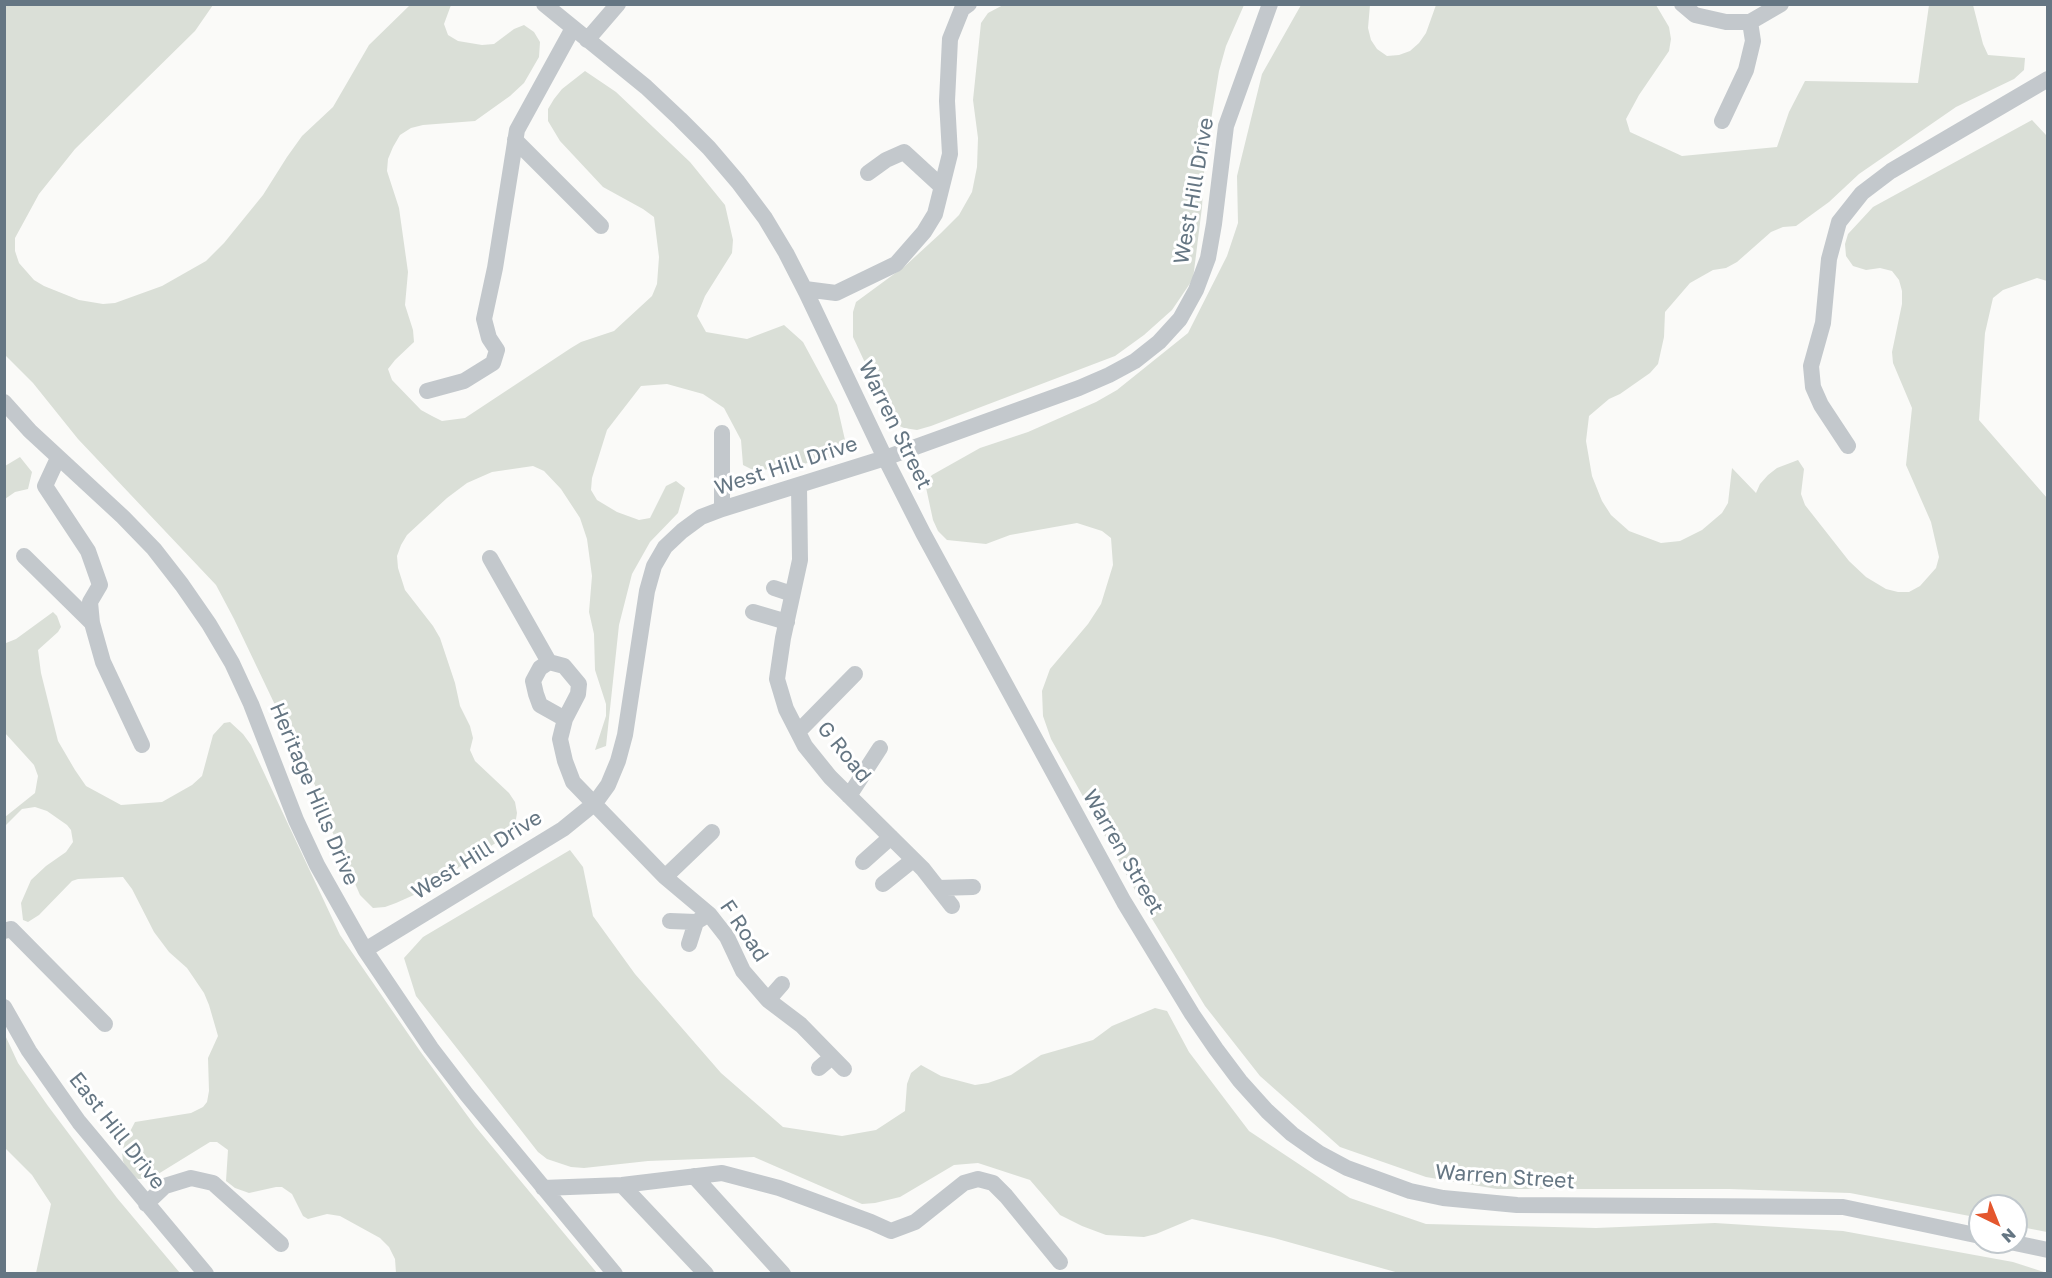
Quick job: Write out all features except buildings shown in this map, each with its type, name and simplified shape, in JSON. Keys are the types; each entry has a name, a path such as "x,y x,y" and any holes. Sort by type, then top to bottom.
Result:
{"street":[{"name":"Warren Street","path":"544,4 646,87 709,148 765,218 805,289 885,458 1089,841 1192,1014 1240,1081 1292,1134 1319,1153 1379,1182 1443,1198 1517,1205 1844,1207 1968,1233"},
{"path":"587,40 618,4"},
{"path":"805,289 836,293 896,264 924,232 935,214 950,154 947,101 950,39 962,9 969,4"},
{"name":"West Hill Drive","path":"365,950 563,829 595,803 608,785 623,743 647,591 654,566 665,547 682,531 701,517 722,509 885,458 1005,416 1109,375 1135,361 1160,342 1180,319 1196,290 1208,258 1226,126 1270,4"},
{"path":"1682,4 1695,15 1725,22 1749,22 1780,4"},
{"path":"1722,121 1746,70 1753,41 1749,22"},
{"path":"427,391 464,381 493,363 497,350 489,338 484,319 495,268 516,130 573,28"},
{"path":"1848,446 1821,405 1813,387 1811,366 1823,323 1829,259 1839,222 1862,193 1892,171 2048,79"},
{"path":"515,140 601,226"},
{"path":"868,173 886,160 904,152 941,186"},
{"name":"Heritage Hills Drive","path":"4,402 30,431 123,517 154,549 209,624 232,663 296,820 317,865 365,950 430,1048 480,1112 615,1274"},
{"path":"722,509 723,433"},
{"path":"58,458 45,486 88,551 100,585 90,602 92,622 104,663 142,746"},
{"name":"G Road","path":"799,486 800,561 777,679 786,709 805,746 830,777 914,860 952,906"},
{"path":"24,556 92,622"},
{"path":"490,558 549,662 564,666 579,684 578,694 565,718 540,705 536,694 533,681 540,668 549,662"},
{"path":"774,588 792,594"},
{"path":"753,612 787,622"},
{"path":"798,732 855,674"},
{"name":"F Road","path":"565,718 560,739 573,782 595,803 636,857 665,878 702,918 727,937 743,972 768,1000 807,1021 832,1057 844,1069"},
{"path":"849,796 880,748"},
{"path":"665,878 712,832"},
{"path":"863,862 891,837"},
{"path":"883,884 914,860"},
{"path":"938,888 973,887"},
{"path":"670,921 702,918"},
{"path":"689,944 702,918"},
{"path":"4,931 11,929 105,1024"},
{"path":"768,1000 782,984"},
{"name":"East Hill Drive","path":"4,1007 28,1051 79,1122 206,1274"},
{"path":"819,1068 832,1057"},
{"path":"543,1188 622,1185 722,1173 779,1188 891,1231 915,1222 964,1183 978,1179 993,1183 1006,1196 1060,1262"},
{"path":"694,1176 783,1274"},
{"path":"146,1204 165,1186 174,1183 191,1178 213,1183 280,1244"},
{"path":"622,1185 706,1274"},
{"path":"2028,1246 2048,1250"}],"shaded area":[{"path":"1005,4 1244,5 1226,46 1219,71 1205,157 1202,207 1193,279 1172,310 1144,335 1115,356 931,426 917,430 904,428 893,423 853,337 853,312 856,302 905,266 959,215 972,192 977,167 978,138 973,100 981,23 988,13"},
{"path":"4,5 213,5 195,31 75,149 39,194 15,238 15,251 19,263 34,280 44,286 79,300 103,304 115,303 162,286 206,261 224,243 263,195 302,136 333,107 369,45 410,5 451,5 444,24 448,35 458,41 482,45 494,44 514,29 524,25 534,32 540,42 539,57 524,83 475,121 411,128 400,135 393,147 388,159 387,171 399,208 408,272 405,305 413,330 414,342 388,369 392,380 421,410 432,416 442,421 465,418 581,342 614,331 652,296 657,284 659,257 654,217 603,187 560,141 548,121 548,109 554,99 562,89 585,71 616,92 690,162 725,205 733,240 732,253 705,296 697,316 706,332 747,339 784,325 803,342 837,405 845,440 841,452 830,458 781,469 753,470 743,465 741,440 724,408 703,394 667,384 641,386 607,430 592,478 591,490 597,500 617,512 639,520 650,518 666,486 676,481 685,488 678,513 650,542 632,574 619,625 606,746 595,750 606,716 606,704 595,670 594,634 589,612 592,576 587,539 580,518 561,489 544,471 533,466 492,472 467,483 407,535 397,556 405,590 440,638 460,706 470,726 473,738 470,750 475,761 509,793 515,802 517,813 515,825 509,834 425,890 385,907 373,908 360,895 332,831 318,791 216,585 78,439 33,383 5,355"},
{"path":"1301,5 1370,5 1368,28 1371,40 1377,49 1387,56 1410,51 1419,43 1426,33 1436,5 1656,5 1669,27 1671,39 1669,51 1639,95 1626,119 1630,132 1682,156 1777,147 1789,112 1805,81 1918,83 1929,5 1973,5 1988,55 2025,58 2024,70 2014,79 1956,107 1859,174 1829,202 1796,226 1783,227 1771,232 1737,262 1726,268 1713,270 1690,283 1665,312 1664,337 1658,364 1650,373 1609,399 1589,416 1586,441 1592,476 1602,501 1611,515 1629,531 1661,543 1680,541 1702,530 1722,513 1728,503 1732,468 1756,493 1768,475 1777,468 1798,460 1804,469 1801,494 1805,505 1849,561 1866,577 1886,589 1909,592 1920,586 1936,568 1939,557 1931,522 1906,465 1912,408 1893,363 1892,352 1902,304 1902,291 1899,280 1892,271 1880,268 1866,270 1853,266 1846,256 1845,244 1848,234 1873,207 2032,120 2046,135 2047,281 2037,278 2003,290 1993,298 1985,333 1979,420 2047,498 2047,1232 2028,1228 2028,1194 1968,1194 1968,1216 1850,1193 1729,1189 1497,1189 1426,1177 1340,1147 1260,1076 1205,1006 1140,899 1051,739 1043,716 1042,691 1050,669 1088,624 1101,604 1113,565 1111,538 1102,531 1077,523 1010,535 986,544 947,540 938,531 933,520 925,483 932,475 980,448 1028,432 1096,402 1117,390 1188,333 1227,256 1238,223 1237,176 1262,74"},
{"path":"20,457 32,472 28,489 15,492 5,499 5,466"},
{"path":"53,612 61,627 38,650 41,673 58,741 86,786 121,805 162,802 192,785 202,776 213,735 224,723 230,722 243,734 251,745 340,935 475,1126 597,1273 396,1273 395,1259 389,1247 380,1238 340,1216 327,1214 308,1219 303,1216 292,1194 282,1187 249,1193 235,1188 226,1181 228,1150 217,1142 210,1142 150,1179 138,1179 128,1172 122,1153 125,1141 135,1122 191,1113 203,1107 207,1102 208,1058 218,1036 204,993 187,968 169,952 154,932 132,889 123,877 72,881 39,915 28,922 23,920 21,903 31,880 66,852 73,842 71,830 67,825 47,811 35,807 22,809 5,826 5,817 35,793 38,776 34,765 5,733 4,642 16,639"},
{"path":"570,850 583,867 593,916 635,974 721,1073 783,1127 842,1136 876,1130 905,1111 907,1084 911,1073 921,1065 941,1076 975,1085 988,1083 1011,1075 1041,1055 1093,1040 1112,1026 1155,1008 1167,1011 1189,1052 1249,1131 1350,1198 1426,1224 1596,1228 1715,1223 1843,1231 2013,1262 2047,1273 1399,1273 1274,1238 1192,1219 1144,1237 1106,1235 1060,1215 1030,1180 978,1163 954,1165 900,1197 862,1204 754,1157 571,1167 547,1159 538,1152 416,996 404,958 423,937"},
{"path":"5,1035 18,1063 48,1106 117,1198 180,1273 36,1273 51,1204 32,1175 5,1148"}]}
